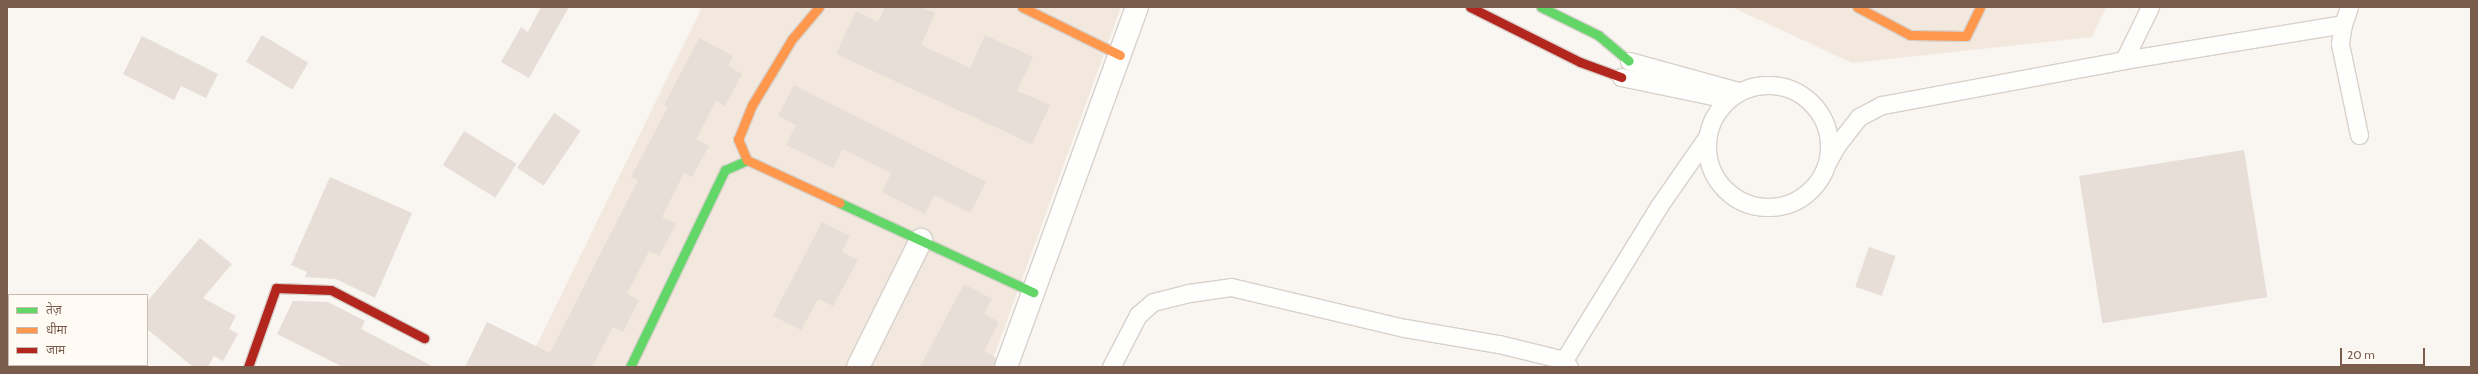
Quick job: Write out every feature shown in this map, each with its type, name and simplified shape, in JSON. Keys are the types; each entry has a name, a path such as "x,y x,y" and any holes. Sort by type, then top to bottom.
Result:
{"street":[{"path":"819,7 792,39 752,105 738,139 747,160 1033,292"},
{"path":"1022,7 1120,55"},
{"path":"1006,367 1137,7"},
{"path":"1470,7 1580,62 1621,77"},
{"path":"1541,7 1598,35 1629,61"},
{"path":"1857,7 1910,35 1966,36 1980,7"},
{"path":"630,367 725,170 747,160"},
{"path":"858,367 922,240"},
{"path":"248,367 276,288 331,290 424,338"}],"lane":[{"path":"2124,60 2150,7"},
{"path":"2349,7 2343,24 2340,44 2359,135"},
{"path":"1708,137 1707,153 1710,164 1720,184 1732,195 1747,203 1763,207 1780,206 1796,200 1809,191 1820,178 1837,145 1860,117 1882,105 2124,60 2343,24"},
{"path":"1629,61 1733,95"},
{"path":"1621,77 1733,95 1768,85 1784,87 1799,93 1812,103 1821,116 1827,131 1829,147 1827,163"},
{"path":"1111,367 1138,315 1153,302 1189,293 1231,287 1405,328 1499,344 1567,364 1659,206 1708,137 1718,110 1733,95"}],"shaded area":[{"path":"702,7 1121,7 990,367 526,367"},
{"path":"1732,7 2106,7 2092,37 1852,63"}],"building":[{"path":"541,7 569,7 529,78 501,62 521,27 528,32"},
{"path":"885,7 921,7 935,13 921,45 970,68 985,35 1033,57 1017,91 1050,105 1032,144 836,54 856,11 878,22"},
{"path":"262,35 308,63 292,89 246,62"},
{"path":"142,36 218,74 206,98 181,86 174,100 123,74"},
{"path":"699,38 733,56 728,66 742,74 725,106 716,101 696,139 709,146 692,177 684,173 662,217 676,224 659,256 649,251 627,294 639,300 623,332 613,327 592,367 465,367 487,322 550,353 638,180 631,177 668,107 664,105"},
{"path":"794,85 986,182 970,213 934,195 925,214 882,192 891,173 843,149 833,168 786,145 796,125 778,116"},
{"path":"554,113 581,131 544,186 517,168"},
{"path":"464,131 517,164 495,198 443,165"},
{"path":"2244,150 2267,297 2102,323 2079,176"},
{"path":"330,177 412,213 375,298 336,279 305,277 307,272 291,265"},
{"path":"822,222 850,236 842,252 858,260 833,306 818,299 801,330 773,316"},
{"path":"200,238 232,264 203,298 236,316 229,329 238,334 223,361 214,356 208,367 193,367 148,330 148,301"},
{"path":"1869,247 1895,256 1882,296 1855,287"},
{"path":"964,284 992,299 984,314 999,322 984,351 996,358 994,367 920,367"},
{"path":"293,301 328,302 365,321 361,329 434,367 343,367 277,334"}],"traffic: fast":[{"path":"1541,7 1598,35 1629,61"},
{"path":"630,367 725,170 747,160"},
{"path":"840,203 1033,292"}],"traffic: slow":[{"path":"819,7 792,39 752,105 738,139 747,160 840,203"},
{"path":"1022,7 1120,55"},
{"path":"1857,7 1910,35 1966,36 1980,7"}],"traffic: jam":[{"path":"1470,7 1580,62 1621,77"},
{"path":"248,367 276,288 331,290 424,338"}]}
